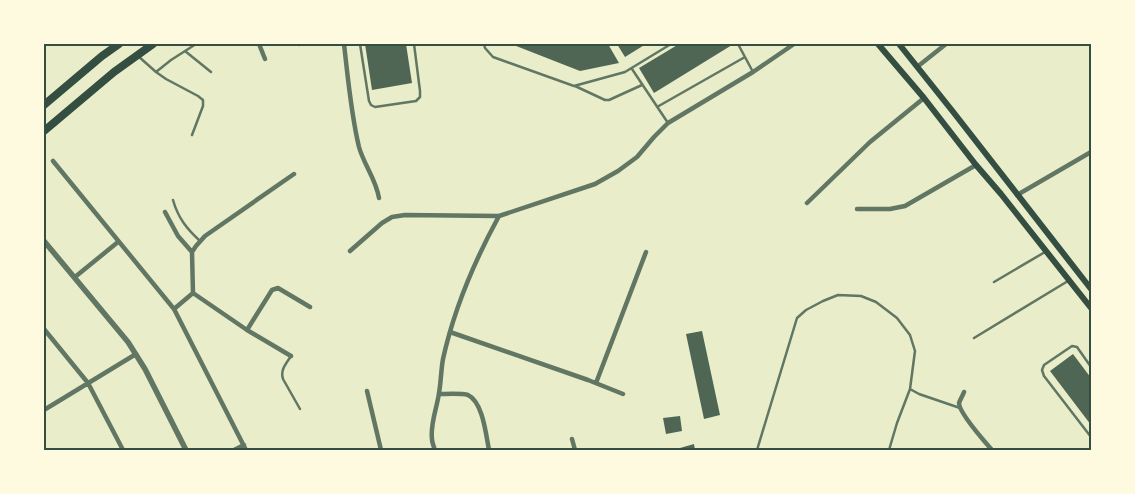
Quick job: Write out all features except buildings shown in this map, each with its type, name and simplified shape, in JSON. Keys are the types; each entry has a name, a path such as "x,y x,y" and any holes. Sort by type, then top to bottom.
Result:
{"main road":[{"path":"44,105 119,44"},
{"path":"44,131 114,72 153,44"},
{"path":"878,44 924,98 1091,308"},
{"path":"899,44 1091,289"}],"street":[{"path":"259,44 264,59"},
{"path":"344,44 352,113 360,149 377,188 379,198"},
{"path":"350,251 382,223 392,217 405,215 499,216 595,184 618,171 637,157 668,123 753,72 794,44"},
{"path":"917,67 946,44"},
{"path":"807,203 870,142 924,98"},
{"path":"1018,195 1091,152"},
{"path":"53,161 174,310 245,448 234,450"},
{"path":"858,209 890,209 905,206 976,165"},
{"path":"174,310 193,293 192,252 200,241 294,174"},
{"path":"165,212 178,236 192,252"},
{"path":"434,450 432,438 434,420 440,394 443,361 450,332 486,239 499,216"},
{"path":"44,241 128,342 145,369 186,450"},
{"path":"75,277 118,242"},
{"path":"596,383 646,252"},
{"path":"247,330 274,288 278,288 310,307"},
{"path":"193,293 247,330 290,356"},
{"path":"44,329 88,383 123,450"},
{"path":"450,332 623,394"},
{"path":"44,410 136,354"},
{"path":"367,391 381,450"},
{"path":"964,392 959,402 960,408 992,450"},
{"path":"440,394 467,395 474,400 480,407 489,450"},
{"path":"572,439 575,450"}],"lane":[{"path":"156,72 196,44"},
{"path":"360,44 369,101 375,107 416,101 420,97 414,44"},
{"path":"484,44 493,57 574,86 605,100 609,100 642,85"},
{"path":"574,86 625,72 671,44"},
{"path":"738,44 753,72"},
{"path":"185,51 211,72"},
{"path":"138,55 156,72 202,100 203,106 192,135"},
{"path":"657,107 745,57"},
{"path":"632,68 668,123"},
{"path":"173,200 186,228 200,241"},
{"path":"994,282 1047,251"},
{"path":"974,338 1069,280"},
{"path":"757,450 797,318 806,310 838,295 861,296 876,302 897,318 910,335 914,351 910,389 889,450"},
{"path":"1091,366 1077,347 1072,346 1044,365 1042,370 1044,376 1091,437"},
{"path":"290,356 281,374 300,409"},
{"path":"910,389 960,408"}]}
